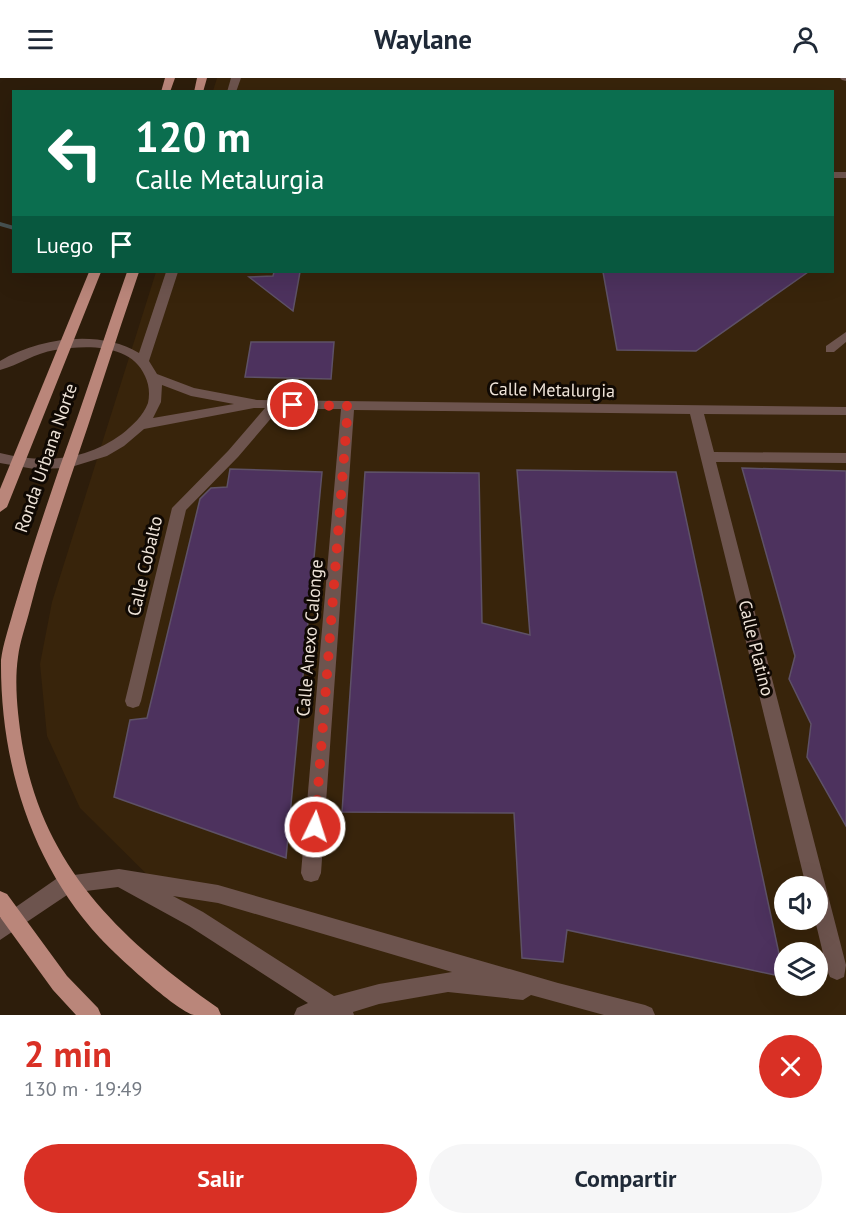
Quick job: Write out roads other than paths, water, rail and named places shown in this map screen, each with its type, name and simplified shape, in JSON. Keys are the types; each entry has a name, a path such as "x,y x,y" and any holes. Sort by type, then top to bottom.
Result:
{"main road":[{"name":"Ronda Urbana Norte","path":"0,507 95,273"},
{"name":"Ronda Urbana Norte","path":"133,273 34,562 9,659 8,707 11,758 23,801 44,849 66,884 95,920 167,986 211,1015"},
{"path":"0,901 6,926 91,1015"}],"street":[{"path":"143,361 172,273"},
{"path":"830,349 846,336"},
{"path":"0,366 14,357 37,348 66,343 107,344 127,351 143,361 154,378 157,393 152,409 141,425 122,441 105,450 69,463 18,463 0,458"},
{"path":"0,358 14,357"},
{"path":"154,378 191,392 257,405"},
{"path":"141,425 257,405"},
{"name":"Calle Metalurgia","path":"257,405 846,411"},
{"name":"Calle Cobalto","path":"133,701 178,508 233,454 275,405"},
{"name":"Calle Anexo Calonge","path":"311,873 348,406"},
{"name":"Calle Platino","path":"696,410 813,876"},
{"path":"707,457 846,458"},
{"path":"119,878 196,919 338,1011"},
{"path":"6,926 66,884 119,878 218,894 558,993 645,1015"},
{"path":"827,930 837,970"},
{"path":"304,1015 338,1011 379,994 448,982 558,993"}],"waterway":[{"path":"0,224 12,227"}]}
